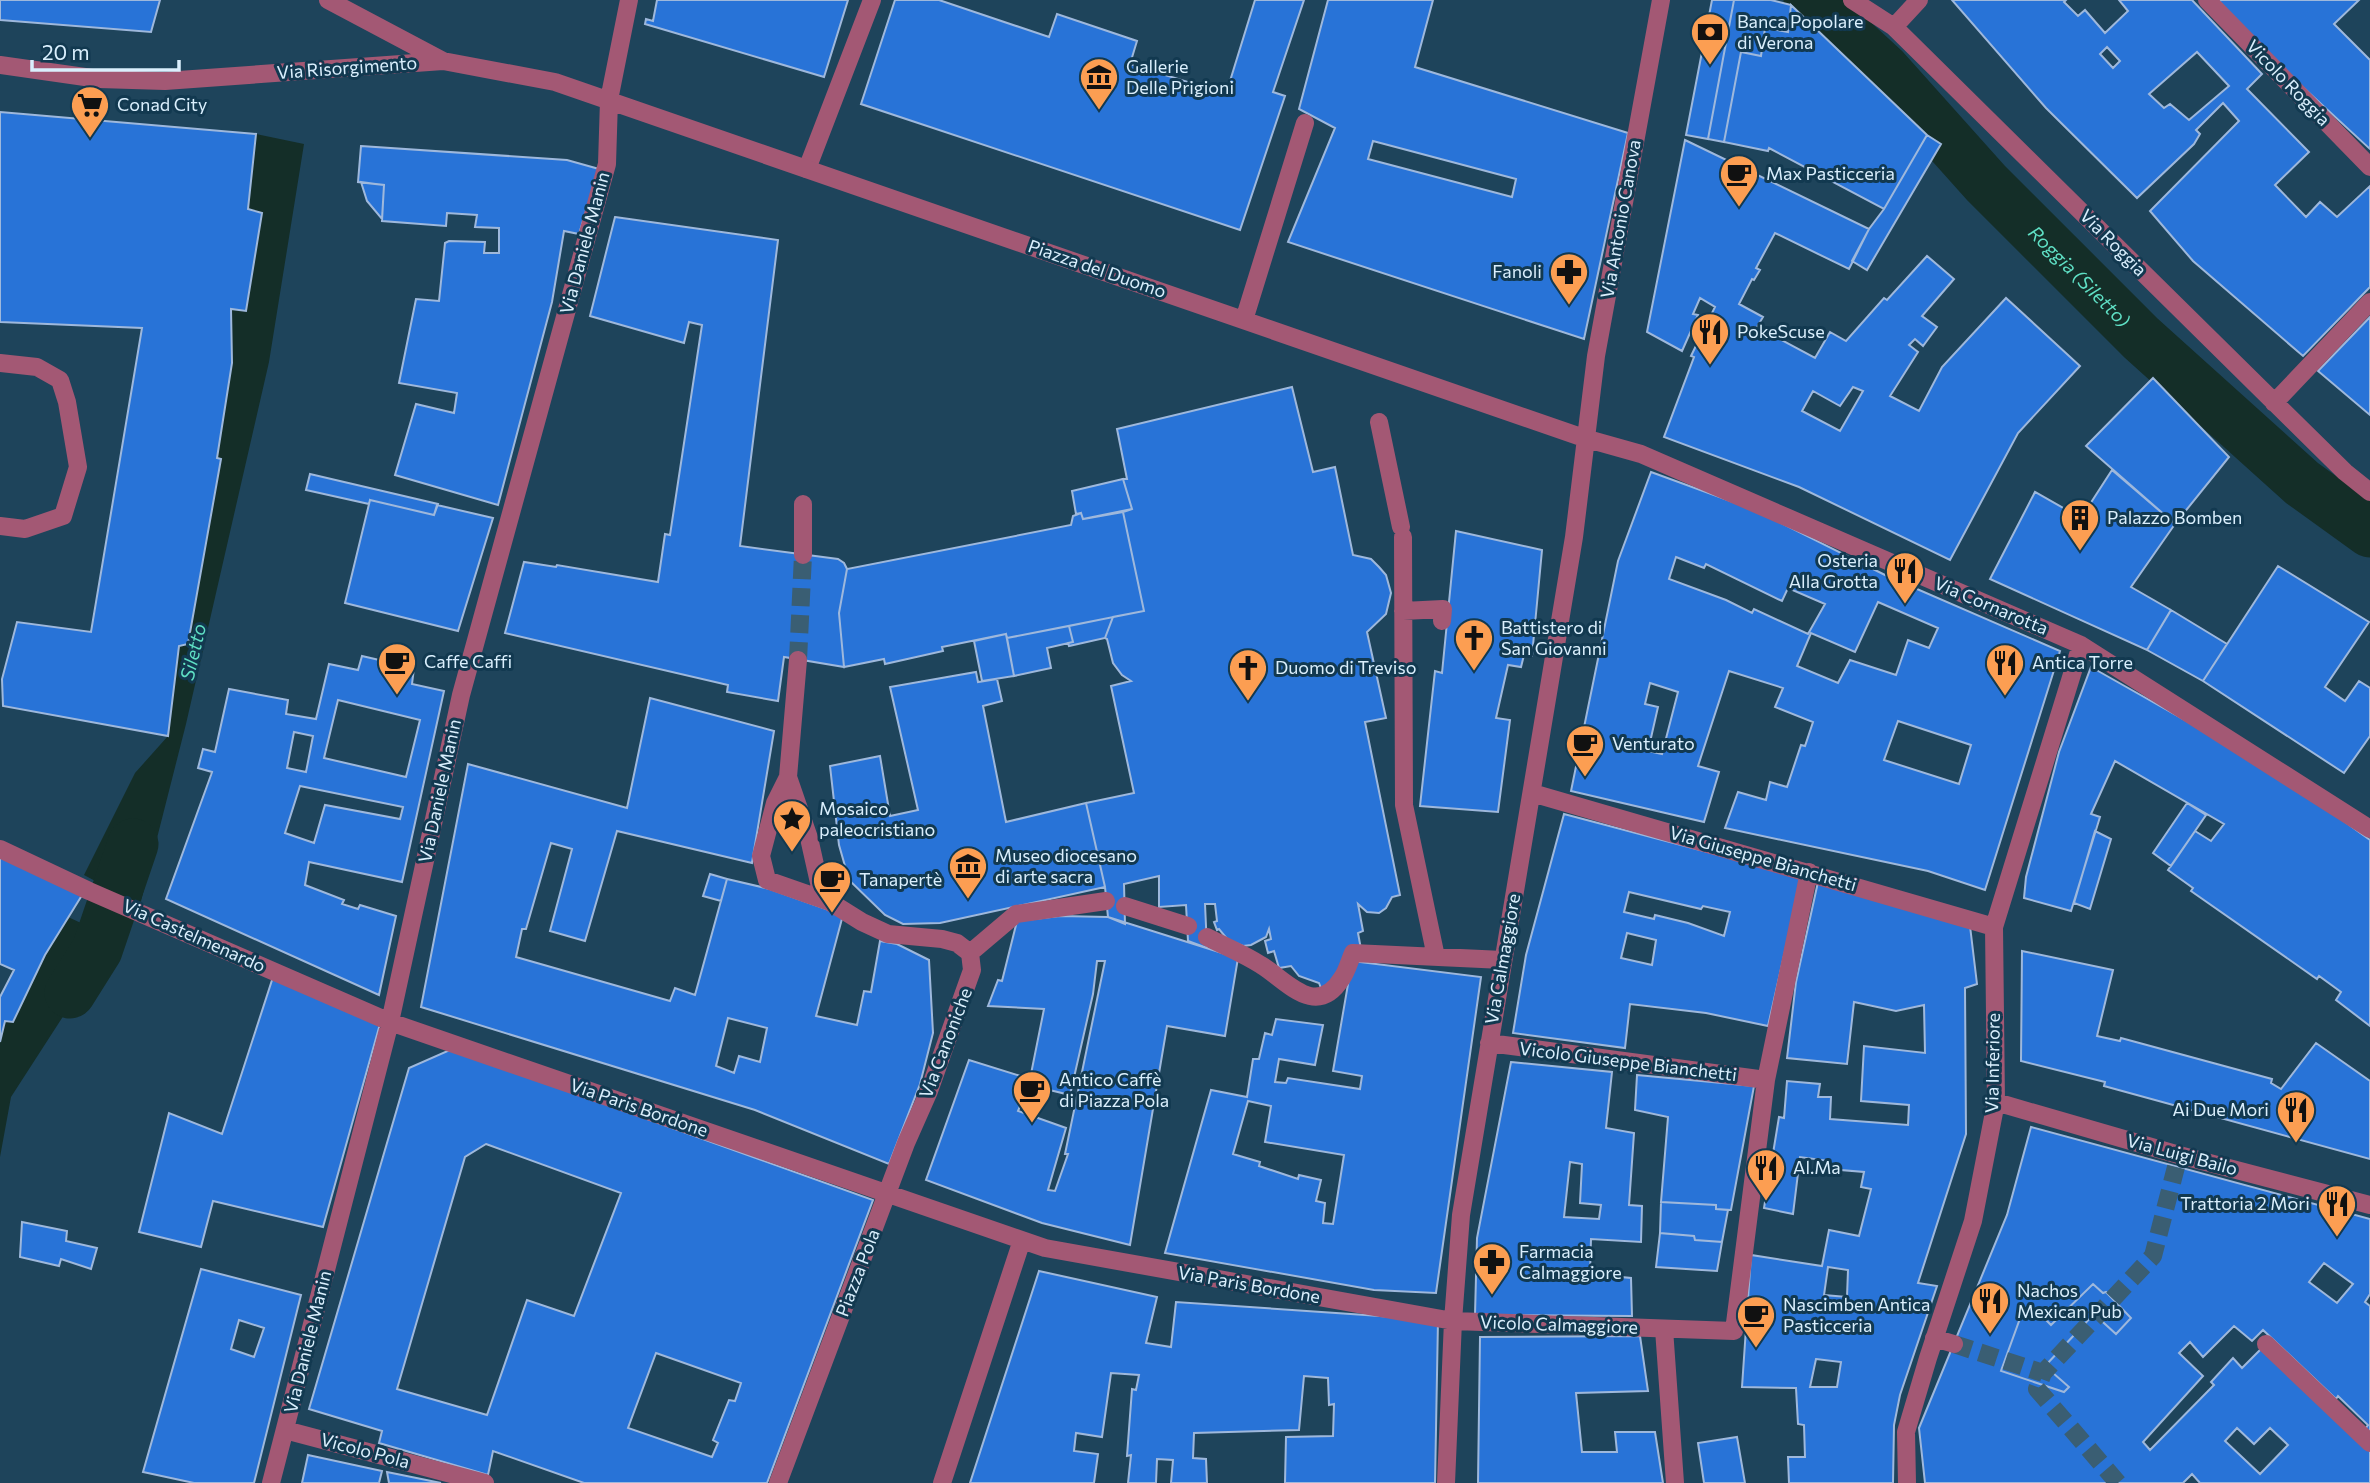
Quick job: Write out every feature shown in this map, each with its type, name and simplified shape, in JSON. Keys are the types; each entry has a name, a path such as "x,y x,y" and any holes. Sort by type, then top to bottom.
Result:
{"street":[{"name":"Via Daniele Manin","path":"271,1483 390,1022 461,695 607,164 609,100 629,0"},
{"path":"807,169 872,0"},
{"name":"Via Antonio Canova","path":"1584,438 1596,356 1661,0"},
{"name":"Via Roggia","path":"1852,0 1894,27 2274,403 2345,472 2370,492"},
{"path":"1894,27 1919,0"},
{"name":"Vicolo Roggia","path":"2207,0 2370,167"},
{"path":"331,1 443,61"},
{"name":"Piazza del Duomo","path":"443,61 555,82 1584,438"},
{"name":"Via Risorgimento","path":"0,65 99,79 165,81 443,61"},
{"path":"1244,320 1305,123"},
{"path":"2274,403 2370,302"},
{"path":"0,363 37,367 60,380 67,402 78,467 63,516 26,528 0,526"},
{"path":"1379,422 1402,532 1404,805 1436,957"},
{"name":"Via Cornarotta","path":"1584,438 1641,454 2081,645 2370,829"},
{"name":"Via Calmaggiore","path":"1446,1483 1461,1215 1574,537 1584,438"},
{"path":"803,504 803,555"},
{"path":"1403,611 1444,610 1443,621"},
{"name":"Via Inferiore","path":"1907,1483 1906,1432 1973,1221 1996,1102 1994,927 2081,645"},
{"path":"798,660 788,777 775,803 761,856 767,880 830,902 888,934 942,939 957,943 970,954 1016,914 1106,901"},
{"path":"788,777 809,838 820,887 830,902"},
{"name":"Via Giuseppe Bianchetti","path":"1532,793 1994,927"},
{"name":"Via Castelmenardo","path":"0,849 89,891 390,1022"},
{"path":"1766,1080 1809,872"},
{"path":"1125,906 1188,926"},
{"path":"1207,937 1261,965 1292,990 1314,998 1328,993 1341,981 1353,953 1503,960"},
{"name":"Via Canoniche","path":"888,1194 968,986 972,970 970,954"},
{"name":"Via Paris Bordone","path":"390,1022 888,1194"},
{"name":"Vicolo Giuseppe Bianchetti","path":"1489,1043 1766,1080"},
{"name":"Vicolo Calmaggiore","path":"1453,1321 1734,1331 1766,1080"},
{"name":"Via Luigi Bailo","path":"1996,1102 2178,1161 2370,1205"},
{"path":"888,1194 1022,1240 942,1483"},
{"name":"Piazza Pola","path":"778,1483 888,1194"},
{"name":"Via Paris Bordone","path":"1022,1240 1045,1248 1453,1321"},
{"path":"1664,1329 1675,1483"},
{"path":"1934,1338 1954,1344"},
{"path":"2266,1344 2370,1443"},
{"name":"Vicolo Pola","path":"285,1430 485,1483"}],"water":[{"path":"256,134 304,144 269,362 186,724 140,905 84,875 135,773 168,736 179,646 188,644 221,459 217,458 232,363 231,309 246,311 248,209"},
{"path":"68,917 120,941 73,1001 11,1097 0,1157 0,1042 5,1021 13,1022 45,955"}],"building":[{"path":"0,0 160,0 151,32 0,20"},
{"path":"657,0 848,0 824,77 645,24 646,19 653,21"},
{"path":"895,0 939,0 1049,37 1057,14 1137,41 1130,64 1226,94 1255,0 1304,0 1273,92 1285,96 1240,230 861,104"},
{"path":"1328,0 1433,0 1415,67 1628,133 1584,339 1288,242 1335,128 1299,109","holes":["1373,141 1516,179 1512,197 1368,159"]},
{"path":"1712,0 1734,0 1708,139 1686,135"},
{"path":"1734,0 1771,0 1791,5 1788,32 1765,28 1761,56 1741,52 1724,142 1708,139"},
{"path":"1952,0 2066,0 2064,2 2078,16 2085,10 2105,33 2128,11 2119,0 2192,0 2262,74 2247,89 2309,152 2275,185 2306,217 2320,202 2337,217 2370,186 2370,287 2303,356 2193,261 2150,211 2239,121 2223,103 2196,130 2200,134 2194,144 2137,198 2046,108","holes":["2107,47 2120,61 2113,68 2100,54","2197,52 2229,86 2189,120 2170,104 2164,108 2149,94"]},
{"path":"2359,0 2334,24 2370,60 2370,149 2282,68 2219,2"},
{"path":"1791,5 1927,135 1884,209 1769,148 1768,151 1724,142 1741,52 1761,56 1765,28 1788,32"},
{"path":"0,112 256,134 248,209 262,213 246,311 231,309 232,363 217,458 221,459 188,644 179,646 168,736 3,706 2,679 17,622 91,632 142,328 0,322"},
{"path":"1927,135 1941,144 1867,270 1852,261"},
{"path":"1685,140 1869,229 1849,269 1775,233 1756,268 1760,270 1739,304 1763,317 1757,327 1815,358 1830,332 1846,341 1884,298 1887,300 1927,256 1954,279 1922,316 1937,327 1923,346 1915,339 1909,345 1918,352 1890,396 1919,411 1942,367 2006,298 2080,366 2018,433 1950,560 1799,487 1664,437 1694,357 1691,356 1715,307 1700,298 1693,314 1698,315 1682,351 1647,332","holes":["1853,387 1863,391 1840,431 1802,411 1813,391 1840,406"]},
{"path":"361,146 567,160 599,169 579,234 564,231 552,302 498,505 395,475 416,404 454,413 457,393 399,383 416,299 439,301 445,243 485,242 484,253 499,253 499,228 475,227 477,215 447,213 446,226 382,221 384,185 358,182"},
{"path":"361,182 384,185 382,219 367,201"},
{"path":"615,217 778,240 740,546 838,559 847,569 839,613 844,667 784,657 778,701 727,692 728,685 505,633 524,562 658,582 665,534 670,535 702,325 689,322 684,343 590,316"},
{"path":"2370,317 2370,415 2318,371"},
{"path":"2153,378 2229,457 2175,524 2086,446"},
{"name":"Duomo di Treviso","path":"1292,387 1313,472 1335,467 1353,555 1371,559 1386,575 1391,593 1386,614 1367,632 1386,718 1365,722 1400,895 1392,897 1386,908 1379,913 1367,912 1358,904 1363,931 1358,933 1361,949 1329,986 1321,988 1319,983 1299,976 1291,966 1279,968 1274,951 1268,953 1265,941 1271,939 1269,929 1266,937 1251,945 1243,946 1228,940 1217,930 1214,922 1217,921 1215,904 1205,904 1207,948 1188,941 1186,905 1159,907 1159,876 1124,884 1125,924 1108,917 1105,887 1086,803 1134,793 1111,686 1131,681 1122,675 1113,663 1105,638 1113,617 1144,611 1123,512 1132,509 1123,479 1127,479 1117,429"},
{"name":"Palazzo Bomben","path":"2112,470 2175,524 2131,587 2171,610 2147,650 1990,579 2035,492 2081,518"},
{"path":"1651,472 1755,510 1887,576 2060,651 1985,890 1928,871 1725,828 1738,792 1766,800 1770,782 1787,787 1801,745 1805,746 1813,722 1775,707 1783,688 1729,671 1698,766 1719,772 1704,822 1571,791 1618,561","holes":["1676,557 1704,568 1706,564 1782,601 1788,588 1825,604 1808,634 1754,609 1752,613 1726,600 1669,579","1878,602 1938,628 1929,648 1908,640 1896,675 1850,660 1838,683 1797,666 1811,633 1855,652","1650,683 1678,692 1662,754 1648,751 1658,707 1645,704","1898,721 1971,745 1959,784 1884,760"]},
{"path":"310,474 438,504 434,515 370,500 369,504 306,490"},
{"path":"1123,479 1132,509 1083,519 1081,513 1076,514 1072,491"},
{"path":"370,500 434,515 437,505 493,518 458,631 345,603"},
{"path":"1123,512 1144,611 1007,638 1006,634 942,647 943,651 885,664 884,659 844,667 839,613 847,569 1071,525 1073,516 1081,513 1083,519"},
{"name":"Battistero di San Giovanni","path":"1456,531 1542,550 1532,656 1524,655 1521,667 1508,665 1496,718 1510,720 1498,812 1420,806 1435,671 1442,673"},
{"path":"2278,566 2369,622 2325,687 2345,701 2359,681 2370,688 2370,736 2344,773 2203,681"},
{"path":"2171,610 2227,644 2203,681 2147,650"},
{"path":"1113,617 1105,638 1069,646 1068,643 1073,642 1069,626"},
{"path":"1069,626 1073,642 1047,648 1051,668 1014,676 1007,638"},
{"path":"1006,634 1014,676 982,681 974,641"},
{"path":"362,656 414,668 412,684 444,691 402,882 309,862 305,885 344,900 342,904 358,909 360,905 396,916 379,995 166,899 212,772 198,768 203,749 215,752 229,689 288,700 286,714 316,719 329,664 358,670","holes":["338,700 420,720 406,777 324,758","294,732 313,736 306,772 287,768","300,786 403,807 400,819 325,805 314,843 285,833"]},
{"path":"2091,667 2275,771 2370,840 2370,1026 2336,1000 2341,992 2319,976 2317,979 2191,891 2193,888 2168,870 2195,831 2211,841 2224,824 2115,761 2091,814 2100,817 2071,911 2024,898 2026,877 2059,752"},
{"path":"976,672 978,682 997,679 1002,701 983,706 1006,822 1086,803 1105,887 940,923 903,924 885,915 849,880 839,845 830,766 880,756 890,816 918,810 890,687"},
{"path":"650,698 774,731 752,863 617,831 585,941 550,931 572,849 551,843 526,929 522,929 516,957 670,1001 675,988 695,995 727,879 770,889 843,915 816,1016 857,1025 864,991 871,992 880,941 897,944 929,960 933,1033 920,1084 889,1164 755,1110 421,1007 468,764 627,808","holes":["728,1018 767,1028 760,1062 739,1056 734,1073 716,1066"]},
{"path":"2187,803 2206,815 2171,866 2153,853"},
{"path":"1564,814 1802,877 1768,1026 1706,1013 1630,1004 1625,1048 1513,1033 1526,955","holes":["1629,892 1701,909 1703,906 1730,912 1724,936 1655,915 1654,919 1624,912","1627,933 1656,940 1652,965 1621,958"]},
{"path":"2095,831 2111,839 2090,909 2074,903"},
{"path":"0,857 84,892 45,955 13,1022 5,1021 0,1042 0,997 14,970 0,964"},
{"path":"710,874 727,879 721,901 703,896"},
{"path":"1818,882 1970,926 1977,984 1965,988 1966,1134 1918,1283 1937,1286 1900,1395 1894,1425 1893,1483 1789,1483 1788,1457 1805,1457 1804,1425 1798,1424 1796,1388 1742,1387 1751,1255 1822,1266 1829,1230 1859,1236 1871,1189 1861,1187 1864,1172 1829,1169 1830,1161 1800,1157 1793,1214 1764,1208 1779,1117 1784,1118 1787,1081 1820,1084 1818,1097 1831,1097 1830,1119 1908,1125 1909,1105 1861,1101 1864,1046 1925,1053 1924,1005 1896,1011 1854,1002 1847,1064 1787,1058 1796,982","holes":["1828,1267 1848,1270 1847,1297 1824,1295","1816,1359 1841,1362 1837,1387 1810,1387"]},
{"path":"1060,916 1108,917 1238,958 1225,1036 1167,1026 1130,1245 1042,1223 926,1180 969,1060 1030,1079 1044,1009 988,1006 998,980 1002,981 1017,921","holes":["1097,961 1105,961 1065,1154 1068,1154 1055,1191 1048,1190 1066,1128 1018,1111 1029,1085 1070,1095 1093,994"]},
{"path":"2022,951 2113,970 2097,1036 2120,1041 2121,1038 2272,1079 2271,1083 2281,1089 2316,1043 2370,1081 2370,1159 2104,1086 2105,1082 2021,1061"},
{"path":"1352,961 1481,977 1436,1293 1374,1290 1165,1253 1211,1090 1247,1097 1253,1059 1259,1059 1265,1033 1272,1035 1276,1019 1323,1025 1315,1065 1279,1059 1275,1082 1286,1083 1288,1078 1360,1089 1362,1076 1333,1071","holes":["1248,1101 1271,1106 1265,1142 1344,1155 1333,1224 1323,1223 1325,1203 1316,1201 1321,1180 1299,1175 1298,1179 1259,1166 1260,1162 1233,1154"]},
{"path":"274,974 380,1024 323,1227 213,1201 201,1247 139,1232 169,1113 222,1134"},
{"path":"452,1049 873,1200 767,1483 584,1483 493,1451 488,1475 379,1443 382,1431 309,1409 409,1068","holes":["486,1144 621,1193 574,1316 527,1300 487,1415 397,1389 465,1157","656,1353 741,1383 735,1401 729,1400 713,1440 718,1443 712,1457 628,1428"]},
{"path":"1511,1062 1612,1072 1606,1128 1634,1133 1629,1205 1642,1206 1641,1242 1591,1239 1590,1274 1631,1278 1632,1316 1475,1315 1477,1238"},
{"path":"1637,1075 1754,1086 1731,1210 1716,1209 1716,1205 1661,1202 1668,1117 1635,1110"},
{"path":"2031,1127 2370,1219 2370,1294 2365,1302 2370,1306 2370,1483 2200,1483 2192,1474 2183,1483 1925,1483 1919,1428 2007,1215","holes":["2324,1263 2353,1284 2337,1303 2309,1282","2093,1284 2103,1293 2106,1292 2131,1318 2116,1334 2094,1314 2045,1366 2069,1387 2064,1392 2001,1371 2022,1313 2046,1320 2051,1325","2234,1326 2252,1341 2263,1330 2336,1399 2338,1396 2368,1425 2359,1437 2262,1348 2242,1368 2233,1358 2211,1382 2214,1385 2150,1450 2143,1442 2203,1376 2179,1353 2190,1342 2203,1357","2237,1428 2254,1444 2270,1428 2288,1445 2260,1474 2225,1441"]},
{"path":"1570,1162 1582,1164 1580,1203 1601,1205 1599,1219 1564,1217"},
{"path":"1661,1202 1716,1205 1716,1209 1728,1210 1722,1242 1660,1233"},
{"path":"22,1222 67,1231 66,1241 97,1248 91,1269 61,1259 59,1266 20,1257"},
{"path":"1660,1233 1722,1242 1717,1271 1656,1267"},
{"path":"201,1269 301,1295 254,1483 194,1483 143,1472","holes":["239,1320 264,1328 254,1357 231,1349"]},
{"path":"1039,1271 1157,1297 1146,1343 1171,1347 1176,1302 1438,1320 1435,1483 1285,1483 1286,1437 1333,1436 1334,1404 1329,1405 1328,1378 1304,1376 1299,1430 1194,1433 1193,1458 1206,1459 1207,1483 1171,1483 1173,1460 1157,1459 1156,1483 1128,1483 1131,1455 1127,1456 1132,1389 1136,1390 1139,1375 1111,1373 1102,1437 1076,1433 1074,1451 1098,1454 1094,1483 970,1483"},
{"path":"2093,1284 2103,1293 2106,1292 2131,1318 2116,1334 2094,1314 2045,1366 2069,1387 2064,1392 2001,1371 2022,1313 2046,1320 2051,1325"},
{"path":"1640,1336 1648,1391 1576,1393 1582,1452 1617,1452 1615,1432 1655,1432 1663,1483 1478,1483 1480,1337"},
{"path":"1737,1437 1745,1483 1704,1483 1698,1443"},
{"path":"308,1455 382,1471 379,1483 302,1483"},
{"path":"387,1472 441,1483 389,1483"}],"waterway":[{"name":"Roggia (Siletto)","path":"1809,0 1884,69 1986,183 2141,338 2302,483 2370,532"},
{"name":"Siletto","path":"70,993 97,950 133,844"}],"tunnel":[{"path":"798,660 803,555"},
{"path":"2118,1483 2037,1389 2043,1373 2153,1256 2176,1167"},
{"path":"1954,1344 2043,1373"}],"place":[{"name":"Banca Popolare di Verona","path":"1710,66"},
{"name":"Gallerie Delle Prigioni","path":"1099,111"},
{"name":"Conad City","path":"90,139"},
{"name":"Max Pasticceria","path":"1739,208"},
{"name":"Fanoli","path":"1569,306"},
{"name":"PokeScuse","path":"1710,366"},
{"name":"Palazzo Bomben","path":"2080,552"},
{"name":"Osteria Alla Grotta","path":"1905,605"},
{"name":"Battistero di San Giovanni","path":"1474,672"},
{"name":"Caffe Caffi","path":"397,696"},
{"name":"Antica Torre","path":"2005,697"},
{"name":"Duomo di Treviso","path":"1248,702"},
{"name":"Venturato","path":"1585,778"},
{"name":"Mosaico paleocristiano","path":"792,853"},
{"name":"Museo diocesano di arte sacra","path":"968,900"},
{"name":"Tanapertè","path":"832,914"},
{"name":"Antico Caffè di Piazza Pola","path":"1032,1124"},
{"name":"Ai Due Mori","path":"2296,1144"},
{"name":"Al.Ma","path":"1766,1202"},
{"name":"Trattoria 2 Mori","path":"2337,1238"},
{"name":"Farmacia Calmaggiore","path":"1492,1296"},
{"name":"Nachos Mexican Pub","path":"1990,1335"},
{"name":"Nascimben Antica Pasticceria","path":"1756,1349"}]}
